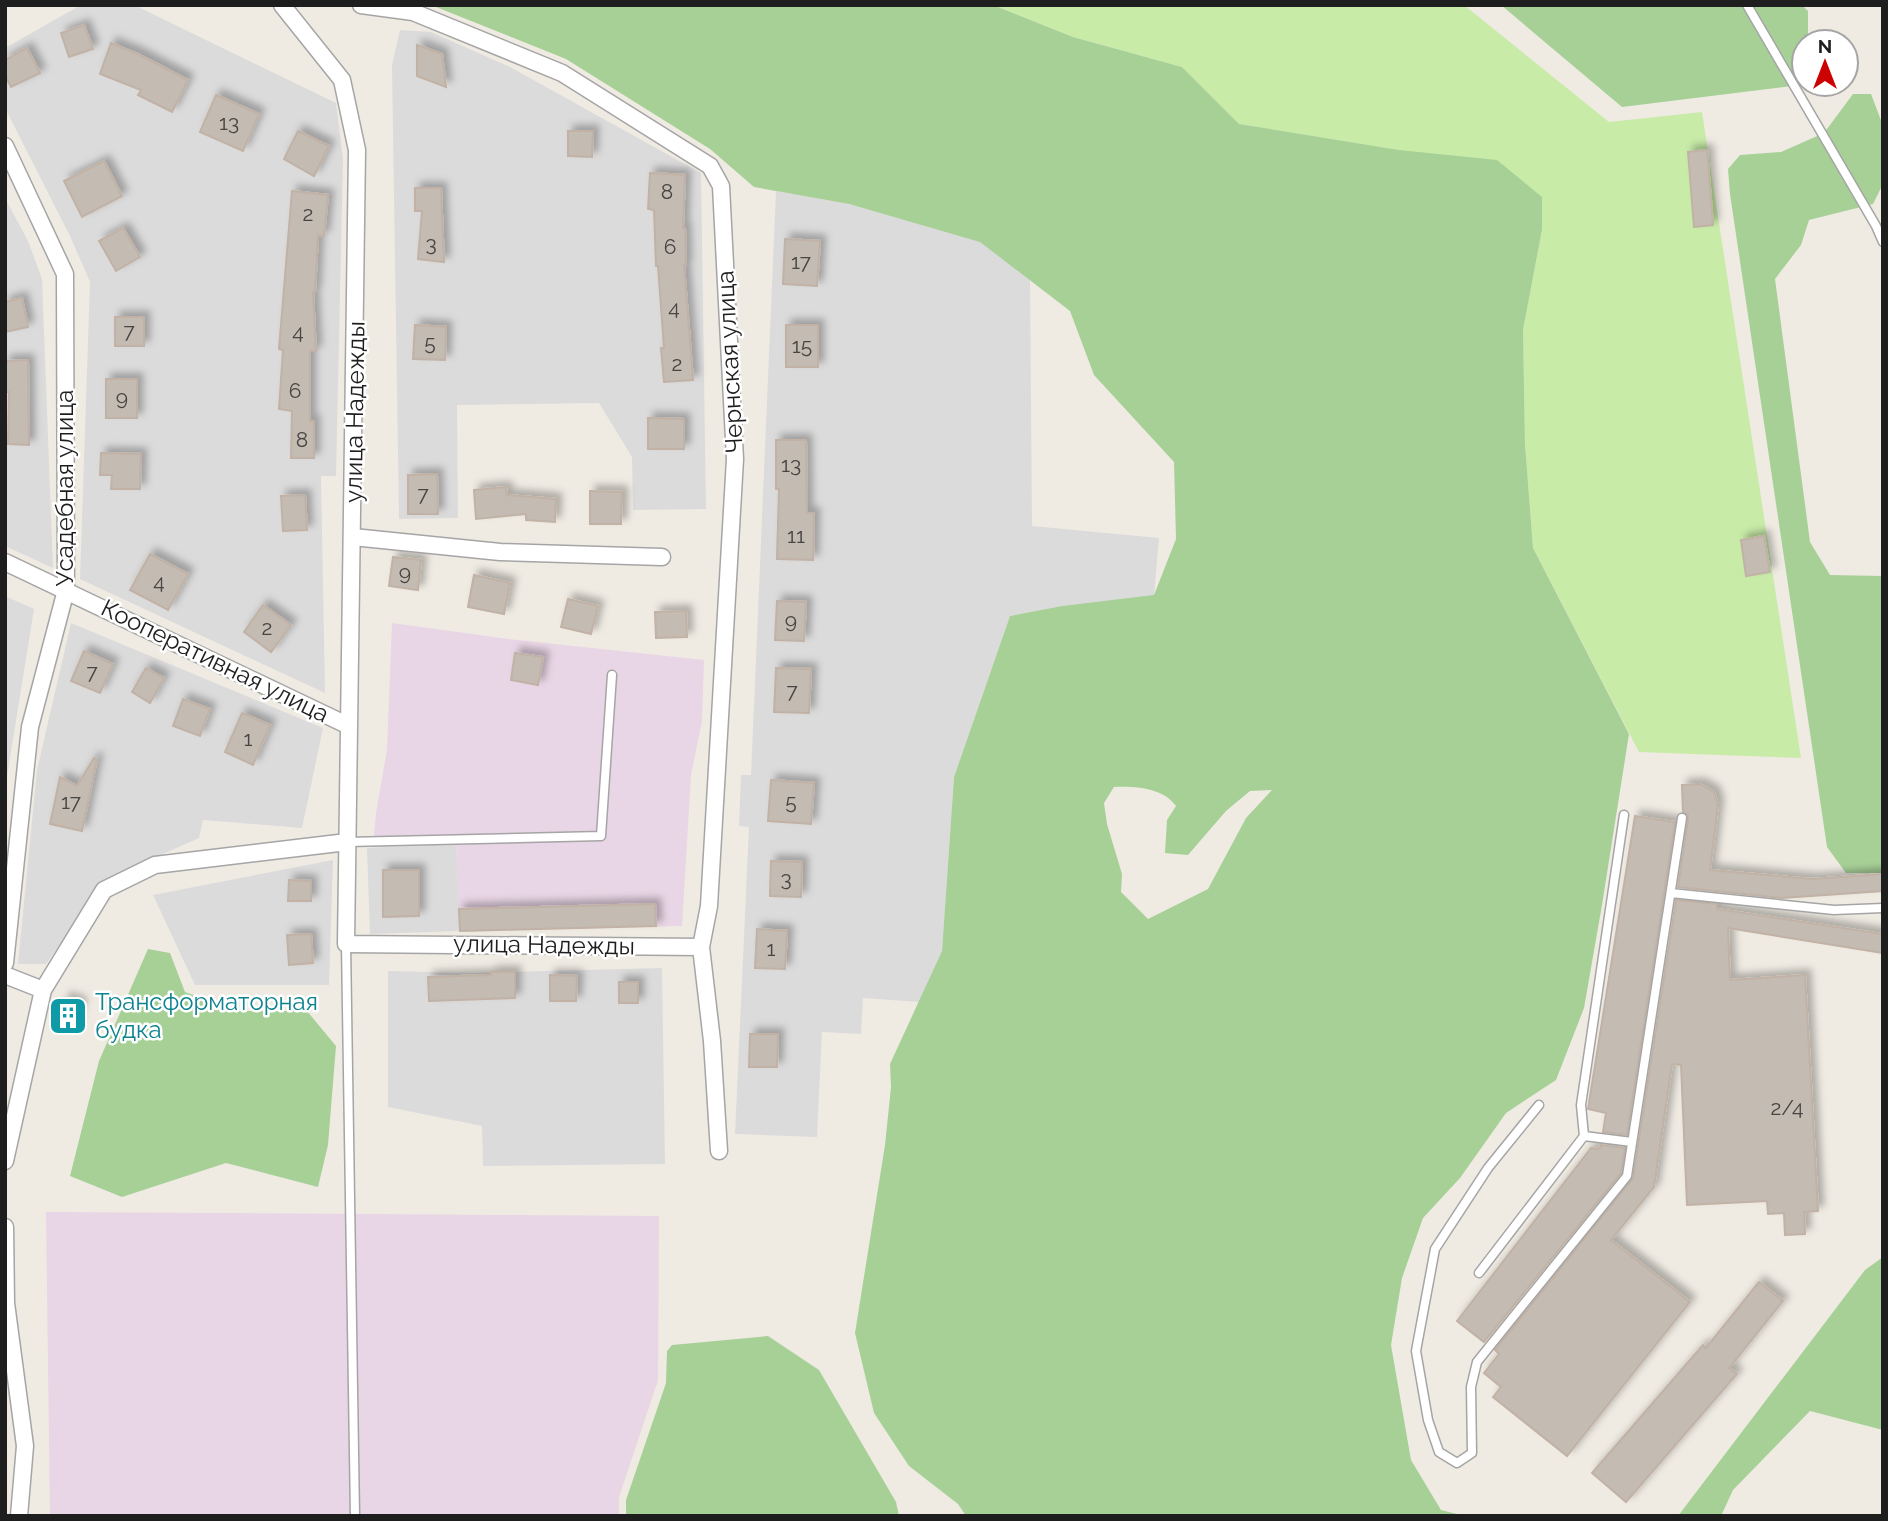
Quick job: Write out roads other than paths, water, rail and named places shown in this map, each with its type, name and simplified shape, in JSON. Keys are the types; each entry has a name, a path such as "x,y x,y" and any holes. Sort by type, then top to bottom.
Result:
{"street":[{"name":"улица Надежды","path":"282,5 342,79 358,150 346,944 701,947"},
{"name":"Чернская улица","path":"361,5 413,12 562,73 710,166 721,186 735,459 709,906 701,947 712,1041 719,1150"},
{"name":"Усадебная улица","path":"5,146 65,274 66,590 30,727 5,963"},
{"path":"353,537 500,552 662,557"},
{"name":"Кооперативная улица","path":"5,562 349,726"},
{"path":"5,1161 43,990 104,890 155,864 347,842"},
{"path":"5,975 43,990"},
{"path":"5,1227 6,1303 25,1446 19,1516"}],"lane":[{"path":"1747,5 1883,242"},
{"path":"347,842 601,836 612,675"},
{"path":"1479,1273 1584,1136 1581,1105 1625,815"},
{"path":"1539,1105 1488,1168 1434,1249 1416,1351 1428,1420 1439,1452 1457,1463 1472,1453 1471,1387 1477,1362 1627,1176 1682,818"},
{"path":"1671,893 1834,910 1883,908"},
{"path":"346,944 355,1516"},
{"path":"1584,1136 1632,1142"}],"place":[{"name":"Трансформаторная будка","path":"68,1016"}]}
